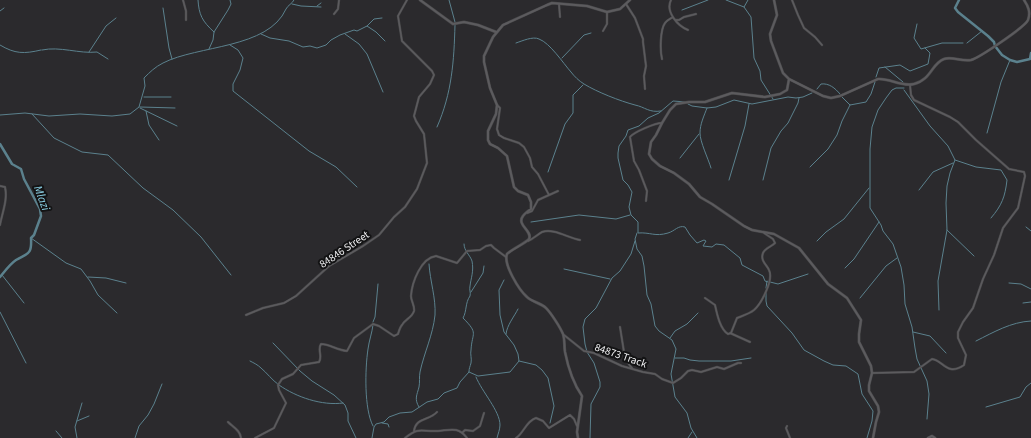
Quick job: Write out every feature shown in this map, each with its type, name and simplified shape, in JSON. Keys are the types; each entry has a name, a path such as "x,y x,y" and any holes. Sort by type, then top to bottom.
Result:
{"street":[{"path":"183,0 187,12 186,20"},
{"path":"334,14 338,9 339,0"},
{"name":"84846 Street","path":"246,315 263,308 284,303 296,296 329,266 379,235 394,217 406,207 417,190 425,171 427,159 424,134 414,116 419,97 430,84 434,75 432,71 402,41 398,16 407,0"},
{"path":"420,0 453,24 464,22 482,26 496,32"},
{"path":"550,195 538,174 532,167 530,158 524,147 519,143 499,135 497,129 500,108 497,105 490,88 484,62 484,56 487,48 496,32 503,25 548,5 559,4 587,6 607,12 620,9 630,0"},
{"path":"671,0 669,6 673,17 678,24 688,30"},
{"path":"774,0 777,15 770,34 771,41 783,73 789,79 823,96 831,98 840,96 878,79 910,85 923,80 942,60 948,58 965,61 973,60 1024,26 1028,21 1030,13 1024,0"},
{"path":"792,0 804,28 822,45"},
{"path":"559,4 560,17"},
{"path":"626,4 635,18 643,38 642,42 646,66 644,76 645,89"},
{"path":"603,31 607,24 607,12"},
{"path":"676,20 696,14"},
{"path":"662,59 660,49 663,28 666,22 673,17"},
{"path":"789,79 787,90 780,94 765,97 732,93 705,102 676,104 662,123 651,142 649,151 650,156 656,163 690,184 700,197 744,226 752,230 763,231 782,238 799,248 828,284 848,298 861,320 859,342 870,362 872,373 868,385 869,391 878,406 879,412 873,438"},
{"path":"872,373 914,372 932,359 936,360 947,368 956,369 964,365 966,356 958,338 959,327 973,308 1003,228 1018,208 1026,176 1024,172 1009,169 950,116 914,100 911,95 910,85"},
{"path":"497,105 496,114 488,131 488,140 490,144 498,148 507,156 514,187 518,191 528,195 530,199 530,209 523,216 522,220 525,229 530,236 526,241 507,254 506,257"},
{"path":"646,201 647,191 640,170 634,161 630,137 632,134 646,129 651,125 662,123"},
{"path":"0,186 5,187 6,191 5,205 0,225"},
{"path":"527,213 532,211 538,200 558,191"},
{"path":"526,241 533,240 541,233 550,231 580,240"},
{"path":"730,333 737,318 754,310 768,288 770,274 769,269 763,260 763,254 765,250 774,245 775,242 763,231"},
{"path":"256,438 274,429 285,407 286,401 279,390 279,383 282,379 293,374 301,365 319,362 321,358 319,346 321,344 346,350 354,338 373,324 396,336 402,323 411,317 414,312 411,297 412,286 420,268 426,260 436,256 457,264 467,251 480,250 491,245 506,257 510,272 525,296 546,307 563,334 565,352 576,387 582,396 578,438"},
{"path":"705,298 715,305 716,314 724,332 728,334 730,333 750,342"},
{"path":"620,327 624,352 632,368"},
{"name":"84873 Track","path":"563,334 584,350 597,354 614,363 655,374 660,378 673,383 688,371 692,370 701,372 717,367 724,369 738,363 741,364"},
{"path":"414,431 419,421 433,416 437,412"},
{"path":"462,433 465,430 473,432 480,426 484,413"},
{"path":"516,438 522,433 530,421 536,418 540,419 548,428 570,415 574,419 578,428"},
{"path":"228,422 240,433 241,438"},
{"path":"787,426 786,428 790,438"},
{"path":"404,438 414,431 437,431 448,429 454,429 468,438"},
{"path":"928,438 932,436 935,438"}],"waterway":[{"path":"198,0 202,18 214,32"},
{"path":"209,49 213,40 214,32 231,4 230,0"},
{"path":"0,115 25,113 49,116 80,114 112,116 130,114 139,107 145,86 144,78 158,66 178,57 231,44 264,32 277,22 294,0"},
{"path":"449,0 455,22"},
{"path":"682,10 708,0"},
{"path":"726,0 744,7"},
{"path":"748,0 744,7 751,17 754,58 760,71 761,80 773,99"},
{"path":"959,0 955,8 958,12 988,36 994,42 995,46 1002,55 1017,62 1030,59 1031,53"},
{"path":"317,6 321,3"},
{"path":"292,4 321,7"},
{"path":"0,11 4,8"},
{"path":"163,8 172,59"},
{"path":"89,52 106,26 116,18"},
{"path":"367,26 374,19 382,18"},
{"path":"917,24 914,38 921,49 942,43 963,43"},
{"path":"437,127 449,89 454,51 455,25"},
{"path":"261,34 270,38 289,41 303,47 310,46 317,48 326,45 340,35 354,30 357,31 367,26 385,41"},
{"path":"967,43 982,31"},
{"path":"562,58 584,35 591,33"},
{"path":"345,34 359,44 367,54 383,92"},
{"path":"516,43 531,38 537,38 548,45 578,80 584,84 602,93 650,111 661,111"},
{"path":"0,45 15,52 41,50"},
{"path":"230,45 238,50 243,58 240,70 233,84 233,91 309,151 336,167 357,187"},
{"path":"876,77 879,68 900,65 910,71 928,64 930,53 925,48"},
{"path":"42,50 56,49 97,52 108,59"},
{"path":"987,133 1001,82 1010,60"},
{"path":"885,67 903,82"},
{"path":"842,97 850,105 866,102 871,94 875,82"},
{"path":"817,89 821,84 827,84 840,94"},
{"path":"548,172 565,124 573,113 573,95 583,85"},
{"path":"904,88 896,88 892,90 878,110 872,127 870,149 870,208 881,225 883,231 893,244 901,267 905,304 912,327 917,359 927,381 929,394 927,419"},
{"path":"904,90 930,126 948,146 955,160 947,186 947,230 938,281 939,310"},
{"path":"688,104 707,108 716,107 734,100 752,104 788,97 803,97 812,93"},
{"path":"144,97 171,97"},
{"path":"763,180 771,148 781,131 788,123 799,98"},
{"path":"686,102 673,101 659,113 648,118 639,126 628,130 619,146 618,158 623,180 632,192 629,207 631,215 638,222 638,233 663,234 678,227 685,227 697,243 704,240 706,241 703,246 712,247 716,244 724,245 740,258 742,265 763,276 765,281 768,282"},
{"path":"729,180 745,126 749,104"},
{"path":"810,167 828,149 837,135 850,105"},
{"path":"140,107 175,108"},
{"path":"140,108 177,126"},
{"path":"707,108 701,123 700,137 711,168"},
{"path":"146,111 149,125 159,140"},
{"path":"32,114 54,138 82,152 108,155 143,188 173,210 201,237 231,275"},
{"path":"680,158 699,134"},
{"name":"Mlazi","path":"0,144 12,164 21,169 24,179 40,209 41,216 34,235 31,238 30,251 16,260 0,277"},
{"path":"955,160 976,167 1001,170 1007,180 1005,191 998,209 991,218"},
{"path":"919,190 933,172 953,163"},
{"path":"817,241 826,232 844,219 869,188"},
{"path":"531,222 579,215 616,219 630,215"},
{"path":"845,268 854,259 879,222"},
{"path":"1026,227 1031,231"},
{"path":"947,230 974,256"},
{"path":"637,233 635,239 637,249 642,256 647,295 651,304 655,326 659,331 672,340 676,349 671,374 675,397 687,413 691,428 697,438"},
{"path":"31,238 66,263 81,269 98,295 117,313"},
{"path":"590,438 591,404 600,387 600,382 594,363 587,352 583,327 585,319 596,308 612,278 620,271 631,254 635,241"},
{"path":"372,438 376,424 384,422 389,417 400,413 412,412 427,402 438,399 444,393 457,388 469,372 473,330 463,318 467,301 470,296 473,268 472,261 465,249 464,244"},
{"path":"860,298 886,266 897,258"},
{"path":"419,407 416,399 420,372 435,315 435,302 429,264"},
{"path":"471,292 483,273 484,266"},
{"path":"564,269 610,279"},
{"path":"770,282 778,284 808,274"},
{"path":"2,275 24,303"},
{"path":"88,277 106,278 126,283"},
{"path":"469,372 478,376 510,372 519,361 514,345 504,332 500,315 499,290 504,280"},
{"path":"766,288 767,281"},
{"path":"1009,283 1021,284 1031,289"},
{"path":"373,322 375,317 378,284"},
{"path":"766,291 767,306 792,333 804,350 833,365 846,366 858,374 862,394 873,411 867,438"},
{"path":"1023,303 1031,302"},
{"path":"506,334 509,324 518,309"},
{"path":"0,312 26,363"},
{"path":"670,338 675,331 687,324 698,313"},
{"path":"976,341 1010,325 1031,321"},
{"path":"373,325 366,367 368,410 373,426"},
{"path":"913,332 930,336 946,353"},
{"path":"273,343 300,371 312,381 334,395 345,405 348,413 348,421 356,438"},
{"path":"675,358 699,361 731,361 751,358"},
{"path":"250,361 260,367 279,385 301,397 318,402 335,404 343,403"},
{"path":"519,361 536,365 548,378 554,406 550,423"},
{"path":"476,377 497,414 500,427 497,438"},
{"path":"986,407 1020,397 1026,387 1031,383"},
{"path":"135,438 139,426 148,415 162,384"},
{"path":"77,438 75,427 82,403"},
{"path":"77,421 89,416"},
{"path":"382,423 388,424 389,427"},
{"path":"56,431 62,438"},
{"path":"688,438 692,432"}]}
